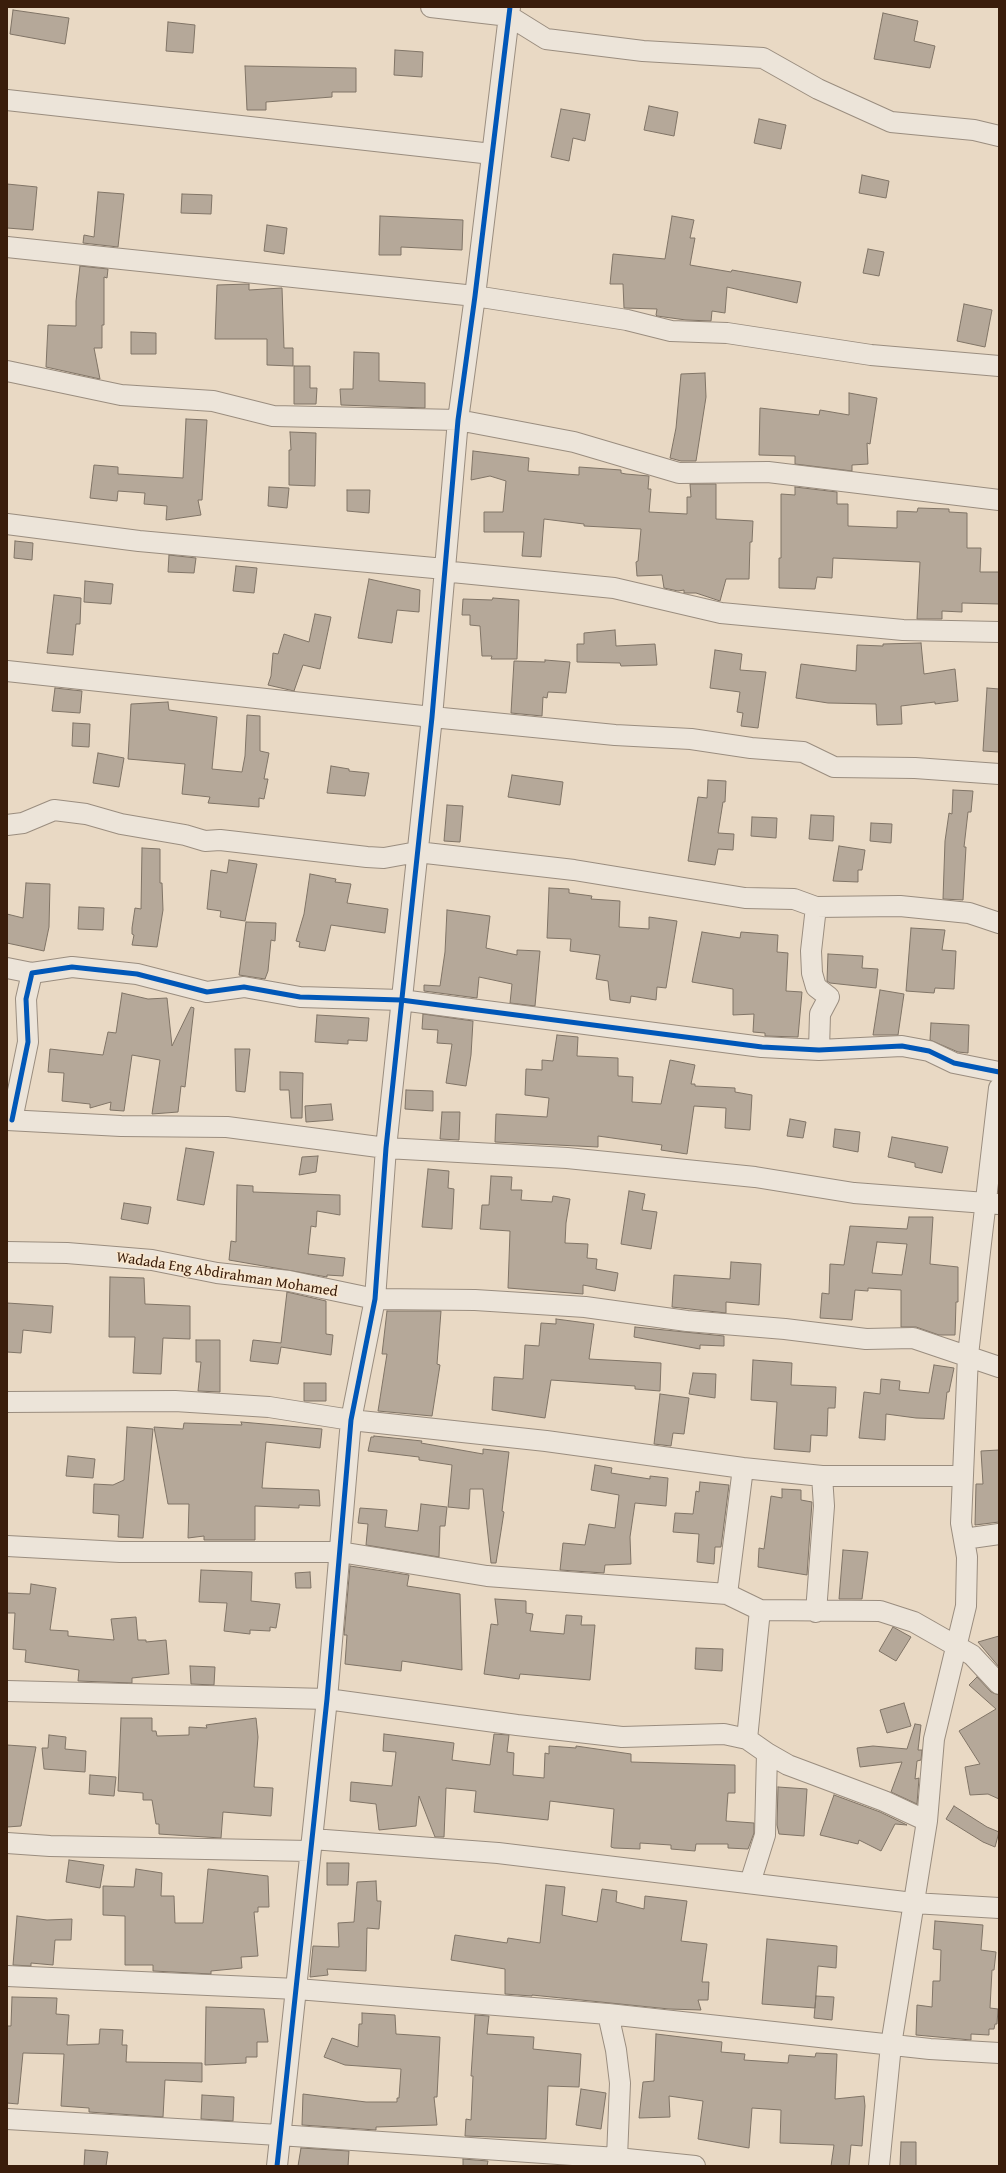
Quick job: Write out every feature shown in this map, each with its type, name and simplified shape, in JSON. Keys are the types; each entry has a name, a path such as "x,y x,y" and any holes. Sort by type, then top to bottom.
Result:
{"street":[{"path":"431,7 509,11 546,39 643,51 762,58 818,89 891,122 974,130 999,136"},
{"path":"277,2166 279,2135 297,1989 327,1698 351,1420 375,1299 386,1148 432,717 458,420 475,296 509,11"},
{"path":"7,100 492,154"},
{"path":"7,247 475,296 627,320 671,331 727,333 871,354 999,366"},
{"path":"7,370 121,395 213,401 273,416 458,420 574,442 679,473 768,472 999,500"},
{"path":"7,524 140,541 445,569 452,572 614,588 721,613 903,630 999,632"},
{"path":"7,671 432,717 615,735 691,739 752,748 803,752 834,768 915,768 999,774"},
{"path":"7,825 23,823 54,810 86,814 121,824 185,835 205,841 220,840 384,858 417,852 574,870 745,898 794,899 816,907 900,906 969,913 999,923"},
{"path":"816,907 811,951 812,973 816,987 829,997 820,1014 819,1050"},
{"path":"7,968 32,973 72,967 137,974 207,992 244,987 300,997 401,1000 762,1047 819,1050 902,1046 929,1051 954,1063 999,1072"},
{"path":"32,973 26,999 28,1042 10,1120 121,1126 228,1127 386,1148 567,1158 755,1177 854,1193 992,1203"},
{"path":"879,2166 891,2045 927,1821 934,1739 966,1606 967,1557 961,1523 968,1355 992,1203 999,1088"},
{"name":"Wadada Eng Abdirahman Mohamed","path":"7,1252 67,1253 152,1260 217,1273 289,1281 375,1299 475,1300 585,1307 687,1321 785,1329 866,1339 913,1338 968,1355 999,1367"},
{"path":"7,1402 175,1401 269,1407 351,1420 546,1441 743,1468 822,1476 963,1476"},
{"path":"727,1594 743,1468"},
{"path":"816,1612 824,1506 822,1476"},
{"path":"964,1539 999,1534"},
{"path":"7,1546 120,1552 340,1552 487,1576 727,1594 760,1610 816,1612 880,1611 914,1622 972,1655 999,1684"},
{"path":"747,1739 760,1610"},
{"path":"7,1691 327,1698 517,1725 622,1737 724,1734 747,1739 767,1754 788,1765 884,1801 927,1821"},
{"path":"750,1883 765,1835 767,1754"},
{"path":"7,1843 58,1846 311,1845 498,1853 913,1903 999,1908"},
{"path":"7,1976 297,1989 608,2014 891,2045 999,2053"},
{"path":"608,2014 616,2050 620,2083 617,2158"},
{"path":"7,2120 279,2135 617,2158 695,2166"}],"building":[{"path":"13,10 69,18 65,44 10,34"},
{"path":"883,13 918,21 914,41 935,46 930,68 874,59"},
{"path":"168,22 195,25 193,53 166,51"},
{"path":"395,50 423,52 422,77 394,75"},
{"path":"245,66 356,68 356,92 332,92 332,97 266,102 266,110 247,110"},
{"path":"649,106 678,112 674,136 644,130"},
{"path":"561,109 590,114 585,141 573,138 569,161 551,157"},
{"path":"759,119 786,125 781,149 754,143"},
{"path":"862,175 889,181 886,198 859,193"},
{"path":"7,184 37,187 33,230 7,228"},
{"path":"98,192 124,194 118,247 83,243 84,235 94,237"},
{"path":"182,194 212,195 211,214 181,213"},
{"path":"380,216 463,220 462,250 401,247 401,255 379,255"},
{"path":"672,216 694,220 690,238 695,238 690,265 731,272 732,270 801,282 797,303 727,287 725,313 712,311 711,321 686,320 657,316 657,309 624,308 623,284 610,284 613,254 665,259"},
{"path":"267,225 287,228 284,254 264,251"},
{"path":"868,249 884,252 879,276 863,273"},
{"path":"80,266 108,269 107,278 104,277 104,325 102,325 102,348 94,348 100,379 46,367 48,325 76,326 76,301"},
{"path":"249,284 249,290 282,288 284,348 293,348 293,366 267,365 267,339 215,339 217,285"},
{"path":"964,304 992,310 985,347 957,341"},
{"path":"131,332 156,333 156,354 131,354"},
{"path":"354,352 379,353 379,381 425,383 425,408 341,405 340,389 353,389"},
{"path":"294,366 310,366 310,388 317,388 316,404 294,404"},
{"path":"705,373 706,397 696,461 681,461 670,458 676,428 681,374"},
{"path":"849,393 877,398 870,444 867,443 868,464 852,465 852,471 795,464 795,456 759,455 760,408 819,415 820,410 849,415"},
{"path":"186,419 207,420 202,500 198,500 201,515 166,520 167,506 144,504 145,493 118,491 117,501 90,498 94,465 118,467 118,474 183,478"},
{"path":"290,432 316,433 315,486 289,485 289,450 291,450"},
{"path":"473,451 529,458 528,471 579,475 579,467 621,470 621,473 649,476 648,489 651,489 649,512 687,514 687,497 691,497 690,484 716,484 716,519 753,521 752,542 750,542 749,579 726,579 720,601 696,593 684,593 684,590 678,591 664,588 662,575 637,576 636,562 638,561 641,529 584,526 584,524 544,519 541,557 522,556 524,532 484,532 484,512 503,512 506,481 490,476 471,480"},
{"path":"269,487 289,488 287,508 268,506"},
{"path":"795,487 837,492 837,504 848,504 848,526 897,528 897,511 917,512 918,508 949,509 949,512 967,513 967,548 981,548 980,572 999,572 999,604 962,603 962,612 942,611 942,619 917,619 920,562 833,558 832,578 817,577 815,589 779,588 779,558 781,558 781,494 795,495"},
{"path":"347,490 370,490 369,513 347,511"},
{"path":"15,541 33,543 32,560 14,558"},
{"path":"169,555 196,558 194,573 168,572"},
{"path":"236,566 257,568 254,593 233,591"},
{"path":"369,579 420,590 419,612 397,610 392,643 358,638"},
{"path":"85,581 113,584 111,604 84,602"},
{"path":"54,595 81,598 80,624 76,624 73,655 47,653"},
{"path":"493,598 519,600 517,659 491,659 492,656 482,656 480,626 470,625 470,615 462,615 463,599 492,600"},
{"path":"315,614 331,617 320,669 303,665 294,691 268,685 271,676 273,653 278,654 284,634 309,642"},
{"path":"615,630 616,646 655,644 657,665 621,666 620,663 577,662 577,644 584,644 584,633"},
{"path":"921,643 924,674 955,669 958,701 901,706 902,724 877,725 876,704 828,703 796,698 801,664 856,671 857,645 883,646 883,644"},
{"path":"715,650 742,654 740,670 766,672 758,728 741,726 743,713 737,712 740,692 710,688"},
{"path":"545,660 570,662 566,693 548,692 547,698 543,697 542,716 511,713 514,661 545,662"},
{"path":"55,688 82,691 80,713 52,711"},
{"path":"987,688 999,689 999,752 983,751"},
{"path":"168,702 169,710 217,717 212,769 242,772 245,756 247,715 260,716 260,751 269,753 264,779 268,779 264,799 259,798 259,807 208,803 210,797 182,794 185,764 128,759 131,704"},
{"path":"73,723 90,724 89,747 72,746"},
{"path":"98,753 124,758 119,787 93,783"},
{"path":"331,766 349,769 349,771 369,773 365,796 327,793"},
{"path":"512,775 563,782 560,805 508,797"},
{"path":"708,780 726,781 725,802 723,802 718,833 734,834 733,850 718,849 715,865 688,861 698,797 707,798"},
{"path":"953,790 973,791 971,812 968,812 964,847 966,847 963,900 943,899 945,841 949,813 952,814"},
{"path":"447,805 463,806 460,842 444,841"},
{"path":"811,815 834,816 833,841 809,839"},
{"path":"752,817 777,818 776,838 751,836"},
{"path":"871,823 892,824 891,843 870,841"},
{"path":"839,846 865,850 862,870 858,870 858,882 833,881"},
{"path":"142,848 160,849 160,883 162,883 163,910 157,947 132,945 134,935 132,934 132,928 135,908 141,909"},
{"path":"229,860 257,864 245,921 220,917 221,911 207,909 211,870 227,873"},
{"path":"310,874 336,879 335,882 351,884 347,903 388,909 385,933 331,925 325,951 299,947 300,942 296,941 304,914"},
{"path":"26,883 50,884 49,927 44,951 7,943 7,914 23,918"},
{"path":"549,888 569,889 569,893 592,896 591,899 620,901 619,927 649,929 649,917 677,921 666,988 657,987 656,1000 631,996 630,1003 610,1000 608,981 596,979 600,955 570,951 571,939 547,938"},
{"path":"79,907 104,908 103,930 78,929"},
{"path":"447,910 490,916 486,948 517,955 517,950 540,951 535,1006 510,1003 512,984 479,977 477,998 424,991 424,985 440,986 445,952"},
{"path":"246,922 276,923 275,941 271,940 268,971 265,979 239,975"},
{"path":"911,928 945,930 942,950 956,951 954,989 935,988 934,993 906,991"},
{"path":"702,932 740,938 741,932 778,935 777,952 788,953 786,991 802,992 798,1037 765,1036 765,1033 753,1032 754,1014 733,1015 733,989 692,982"},
{"path":"828,954 863,956 862,968 878,969 876,988 830,983 827,981"},
{"path":"880,990 904,994 898,1035 873,1035"},
{"path":"122,993 148,999 167,998 172,1046 191,1007 194,1008 185,1087 181,1086 178,1112 152,1114 160,1060 132,1055 124,1111 110,1110 111,1102 90,1108 90,1104 62,1101 64,1073 48,1072 50,1049 103,1055 108,1032 116,1033"},
{"path":"423,1014 473,1021 471,1055 466,1086 446,1083 452,1044 437,1043 438,1030 422,1029"},
{"path":"317,1015 369,1018 367,1041 348,1040 348,1044 315,1042"},
{"path":"931,1023 969,1025 968,1053 958,1052 930,1040"},
{"path":"557,1035 578,1037 577,1056 618,1058 618,1076 633,1077 632,1102 661,1104 670,1060 695,1065 691,1084 695,1084 695,1086 735,1088 735,1092 752,1095 750,1130 725,1128 726,1108 694,1106 687,1154 661,1150 662,1145 598,1136 598,1147 495,1142 496,1114 547,1117 549,1098 525,1095 526,1069 542,1070 542,1060 553,1061"},
{"path":"235,1049 250,1049 245,1092 236,1091"},
{"path":"280,1072 303,1073 302,1118 291,1118 289,1090 280,1090"},
{"path":"406,1090 433,1091 433,1111 405,1109"},
{"path":"331,1104 333,1120 306,1122 305,1106"},
{"path":"442,1112 460,1112 459,1140 440,1139"},
{"path":"790,1119 806,1122 803,1138 787,1136"},
{"path":"835,1129 860,1132 858,1152 833,1147"},
{"path":"892,1137 948,1147 942,1173 915,1167 915,1163 888,1157"},
{"path":"186,1148 214,1152 204,1205 177,1200"},
{"path":"318,1156 316,1172 299,1175 302,1157"},
{"path":"428,1169 449,1171 448,1188 454,1189 452,1229 422,1227"},
{"path":"491,1176 512,1177 511,1190 522,1190 521,1200 552,1202 553,1196 570,1199 566,1223 565,1243 588,1244 587,1258 597,1259 596,1269 618,1273 615,1291 583,1285 583,1294 508,1288 510,1231 480,1229 482,1205 489,1205"},
{"path":"237,1185 253,1186 253,1192 340,1195 340,1215 317,1211 316,1227 311,1226 308,1254 345,1258 343,1276 327,1275 327,1277 229,1260 231,1241 236,1242"},
{"path":"629,1191 645,1194 642,1210 657,1212 651,1249 621,1244"},
{"path":"124,1203 151,1207 148,1224 121,1219"},
{"path":"909,1217 933,1217 930,1264 958,1267 958,1302 956,1302 955,1335 939,1335 916,1327 901,1327 901,1290 868,1288 868,1291 855,1290 852,1320 820,1318 822,1293 829,1294 830,1264 844,1265 850,1226 907,1229","holes":["877,1242 907,1244 902,1275 872,1273"]},
{"path":"731,1262 761,1264 759,1305 726,1302 726,1313 672,1307 674,1275 730,1279"},
{"path":"110,1277 144,1278 145,1304 190,1306 190,1339 163,1338 161,1374 133,1373 135,1337 109,1337"},
{"path":"287,1292 326,1301 326,1334 333,1335 331,1355 281,1347 278,1364 250,1361 253,1340 281,1343"},
{"path":"7,1303 53,1306 51,1333 23,1330 21,1353 7,1352"},
{"path":"387,1311 441,1311 437,1364 440,1365 432,1416 378,1411 387,1354 382,1354"},
{"path":"556,1319 594,1324 589,1359 661,1363 660,1391 635,1389 635,1386 551,1380 545,1418 492,1410 494,1377 523,1379 525,1345 539,1346 541,1323 556,1324"},
{"path":"635,1327 724,1336 724,1346 700,1345 700,1349 634,1337"},
{"path":"196,1340 220,1340 220,1392 198,1391 201,1362 196,1362"},
{"path":"753,1360 792,1363 791,1385 836,1387 835,1408 828,1408 827,1436 811,1435 810,1452 774,1449 777,1402 751,1400"},
{"path":"934,1365 954,1368 949,1392 947,1392 944,1419 916,1418 886,1414 885,1440 859,1438 864,1392 880,1394 881,1379 900,1381 899,1390 929,1393"},
{"path":"693,1373 716,1374 715,1398 689,1394"},
{"path":"304,1383 326,1383 326,1401 304,1401"},
{"path":"660,1394 689,1398 684,1434 673,1433 671,1446 654,1444"},
{"path":"241,1422 322,1429 320,1448 266,1442 262,1488 319,1490 320,1506 299,1505 299,1508 255,1506 255,1540 204,1540 204,1536 188,1538 189,1504 168,1504 154,1427 183,1429 184,1423 242,1425"},
{"path":"127,1427 153,1429 143,1538 118,1537 119,1515 93,1513 94,1484 113,1485 124,1480"},
{"path":"374,1436 422,1441 421,1443 483,1454 483,1449 509,1452 502,1511 504,1512 496,1563 491,1563 483,1489 470,1489 469,1509 448,1507 452,1465 419,1460 419,1457 368,1451 371,1437"},
{"path":"999,1450 999,1522 975,1525 976,1484 983,1484 981,1451"},
{"path":"68,1456 95,1459 93,1478 66,1476"},
{"path":"595,1465 612,1468 611,1473 650,1479 650,1476 668,1478 666,1506 635,1503 630,1537 631,1564 605,1565 604,1573 560,1570 563,1543 585,1545 589,1524 615,1528 619,1495 591,1490"},
{"path":"700,1482 729,1485 721,1547 715,1547 714,1564 697,1562 699,1534 673,1532 675,1513 693,1514 696,1491 699,1492"},
{"path":"782,1489 801,1490 801,1500 812,1502 807,1575 758,1567 759,1548 764,1549 771,1496 782,1498"},
{"path":"421,1504 447,1507 445,1526 440,1526 439,1557 366,1545 368,1524 358,1523 360,1508 387,1510 385,1527 418,1531"},
{"path":"843,1550 868,1552 862,1599 839,1599"},
{"path":"350,1566 409,1575 407,1586 460,1594 462,1670 402,1661 401,1671 345,1664 347,1635 344,1635"},
{"path":"201,1570 252,1572 251,1601 280,1604 276,1628 270,1627 270,1631 250,1630 250,1634 224,1631 227,1603 199,1602"},
{"path":"310,1572 311,1588 296,1588 295,1573"},
{"path":"31,1584 56,1588 50,1630 68,1631 68,1636 114,1640 111,1619 136,1617 138,1640 146,1640 146,1642 166,1640 169,1674 132,1678 132,1683 78,1681 79,1670 25,1662 26,1650 13,1649 15,1613 7,1613 7,1593 30,1594"},
{"path":"495,1599 526,1601 526,1613 533,1614 530,1631 564,1634 566,1615 582,1616 581,1625 595,1625 590,1680 520,1674 519,1679 484,1674 491,1624 498,1625"},
{"path":"893,1627 911,1637 896,1661 879,1651"},
{"path":"999,1636 999,1667 978,1642"},
{"path":"696,1648 723,1649 722,1671 695,1669"},
{"path":"190,1666 215,1667 214,1685 191,1684"},
{"path":"977,1677 991,1692 999,1695 999,1799 988,1794 970,1795 965,1767 980,1764 959,1731 996,1709 969,1685"},
{"path":"904,1703 911,1726 887,1733 880,1710"},
{"path":"121,1718 152,1718 152,1731 156,1731 157,1736 189,1735 189,1727 207,1728 206,1725 256,1718 258,1737 254,1787 273,1788 271,1816 223,1812 221,1838 159,1834 159,1824 156,1824 152,1800 143,1800 143,1793 118,1791"},
{"path":"915,1724 921,1725 918,1750 922,1750 921,1760 917,1761 915,1779 919,1778 917,1804 891,1792 902,1762 860,1767 857,1748 873,1746 907,1749"},
{"path":"384,1734 454,1743 452,1760 490,1765 494,1734 509,1735 507,1752 514,1753 513,1775 544,1778 545,1753 549,1754 549,1746 576,1748 576,1746 631,1754 631,1762 735,1765 735,1793 728,1793 726,1821 754,1823 754,1833 748,1849 728,1848 728,1844 696,1844 695,1851 671,1849 671,1845 640,1843 640,1849 614,1848 611,1847 614,1809 550,1801 548,1820 474,1812 476,1791 446,1788 444,1837 435,1837 419,1796 416,1826 379,1830 376,1804 350,1801 351,1782 392,1786 396,1752 383,1751"},
{"path":"49,1735 66,1737 65,1749 86,1751 85,1772 44,1769 42,1748 48,1748"},
{"path":"7,1745 36,1747 21,1826 7,1827"},
{"path":"90,1775 116,1777 114,1796 89,1794"},
{"path":"778,1787 807,1789 804,1836 779,1834 777,1825"},
{"path":"834,1795 880,1812 907,1825 895,1824 881,1851 859,1840 858,1844 820,1835"},
{"path":"954,1806 987,1827 999,1832 995,1847 983,1842 946,1819"},
{"path":"69,1860 104,1865 100,1888 66,1882"},
{"path":"327,1863 349,1863 348,1885 327,1885"},
{"path":"136,1869 162,1873 161,1896 174,1896 175,1923 203,1923 208,1869 268,1876 269,1907 258,1907 258,1912 254,1912 258,1956 241,1957 242,1968 211,1971 211,1974 153,1971 153,1965 125,1965 125,1916 103,1915 103,1886 134,1887"},
{"path":"376,1881 377,1901 381,1901 379,1929 367,1928 366,1971 327,1969 328,1975 310,1977 313,1946 339,1947 338,1923 354,1922 357,1882"},
{"path":"546,1885 565,1887 562,1915 597,1922 602,1889 617,1891 616,1902 644,1909 645,1896 687,1901 681,1941 707,1944 702,1982 709,1982 708,2000 698,2000 701,2010 669,2009 532,1995 505,1994 505,1969 451,1960 455,1935 507,1943 508,1938 540,1943"},
{"path":"17,1916 47,1920 72,1919 71,1940 55,1940 53,1965 31,1963 31,1966 13,1965"},
{"path":"935,1921 983,1925 981,1950 996,1952 994,1970 992,1970 990,2008 998,2009 997,2024 995,2024 994,2029 989,2029 989,2035 971,2034 971,2040 916,2035 917,2005 932,2007 933,1981 940,1981 941,1950 933,1949"},
{"path":"767,1939 837,1946 836,1968 818,1966 815,2008 762,2004"},
{"path":"816,1996 834,1997 832,2020 814,2018"},
{"path":"12,1997 57,1998 56,2014 69,2015 67,2045 99,2044 100,2029 123,2030 122,2045 127,2045 126,2062 202,2063 202,2082 165,2080 163,2117 89,2112 89,2108 61,2106 64,2054 23,2053 18,2104 7,2103 7,2026 11,2026"},
{"path":"206,2007 264,2009 268,2042 257,2042 257,2057 246,2057 246,2063 205,2065"},
{"path":"362,2013 395,2015 396,2034 440,2037 437,2097 434,2097 437,2125 376,2127 376,2130 302,2125 303,2094 366,2102 397,2102 397,2098 399,2098 401,2069 345,2065 324,2057 332,2038 358,2047 359,2024 362,2024"},
{"path":"475,2015 489,2016 487,2034 534,2037 533,2049 581,2054 579,2087 548,2086 546,2139 465,2136 466,2119 471,2120 473,2076 471,2076"},
{"path":"656,2034 722,2042 721,2052 745,2054 744,2060 788,2063 789,2055 815,2057 816,2053 837,2054 835,2099 864,2096 865,2106 862,2146 851,2145 849,2166 831,2166 834,2145 780,2143 781,2110 752,2108 749,2148 698,2139 703,2101 669,2096 670,2117 639,2118 643,2082 654,2081"},
{"path":"581,2089 606,2093 601,2129 576,2125"},
{"path":"202,2095 234,2097 233,2121 201,2119"},
{"path":"901,2142 916,2142 916,2166 900,2166"},
{"path":"301,2148 349,2151 348,2166 298,2166"},
{"path":"85,2150 108,2152 106,2166 84,2166"},
{"path":"463,2159 488,2161 487,2166 463,2166"}],"cycle path":[{"path":"277,2166 327,1699 351,1420 375,1299 386,1148 432,717 458,420 475,296 510,7"},
{"path":"12,1120 28,1042 26,999 32,973 72,967 137,974 207,992 244,987 300,997 401,1000 762,1047 819,1050 902,1046 929,1051 954,1063 999,1072"}]}
